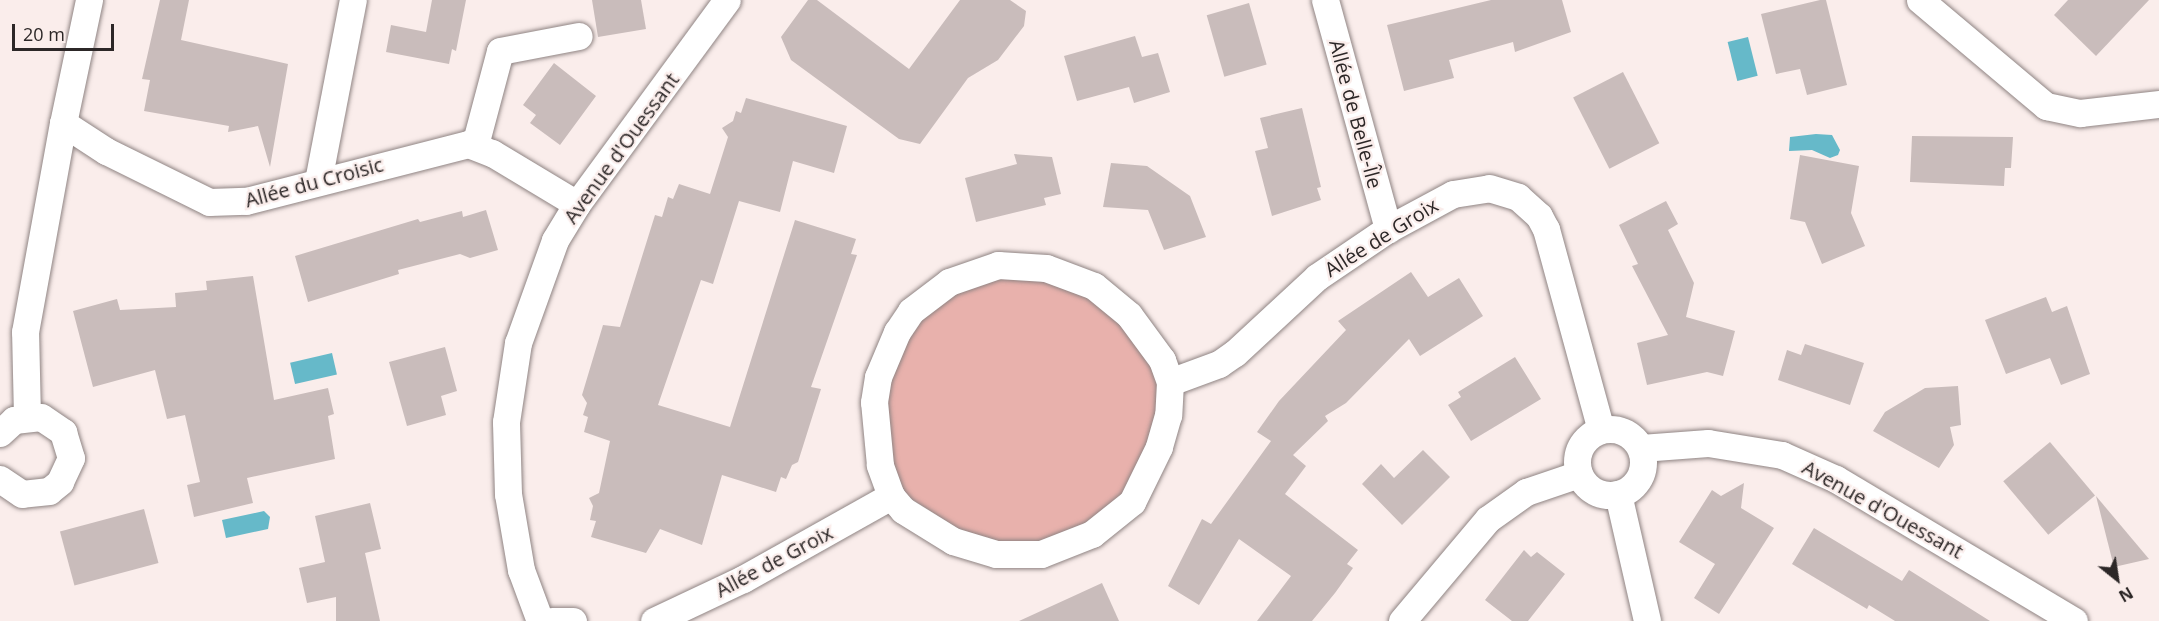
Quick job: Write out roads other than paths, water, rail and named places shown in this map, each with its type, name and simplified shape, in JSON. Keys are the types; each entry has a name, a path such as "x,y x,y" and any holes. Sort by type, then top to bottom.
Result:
{"street":[{"path":"27,417 25,332 63,123 89,0"},
{"path":"318,181 353,0"},
{"name":"Avenue d'Ouessant","path":"540,621 524,580 514,533 508,494 506,422 518,344 532,297 555,240 577,204 727,0"},
{"name":"Allée de Belle-Île","path":"1325,0 1388,229"},
{"path":"1920,0 2046,106 2080,113 2159,104"},
{"path":"577,204 475,145 501,51 579,36"},
{"name":"Allée du Croisic","path":"63,123 106,151 209,202 246,201 460,144 475,145"},
{"name":"Allée de Groix","path":"1170,382 1219,364 1235,353 1317,277 1388,229 1454,194 1473,188 1504,191 1528,205 1539,216 1552,244 1600,430"},
{"path":"998,265 1046,268 1094,286 1129,315 1162,360 1170,382 1168,415 1147,477 1132,502 1114,519 1065,548 1018,556 975,550 916,520 891,496 880,465 874,402 886,353 911,311 949,282 972,272 998,265"},
{"path":"0,433 14,420 41,417 63,432 71,458 67,471 54,487 36,495 9,489 0,479"},
{"path":"1600,430 1624,432 1641,448 1644,463 1640,477 1618,494 1594,491 1579,474 1580,447 1600,430"},
{"name":"Avenue d'Ouessant","path":"1641,448 1708,443 1782,455 1836,479 2074,621"},
{"path":"1402,621 1488,519 1526,492 1579,474"},
{"path":"1618,494 1647,621"},
{"name":"Allée de Groix","path":"654,621 743,579 891,496"},
{"path":"552,621 573,621"}],"water":[{"path":"1748,37 1758,76 1737,81 1728,42"},
{"path":"1832,135 1840,150 1838,155 1830,158 1812,150 1789,151 1790,137"},
{"path":"332,353 337,374 295,384 290,363"},
{"path":"264,511 270,517 268,529 226,538 222,520"}]}
